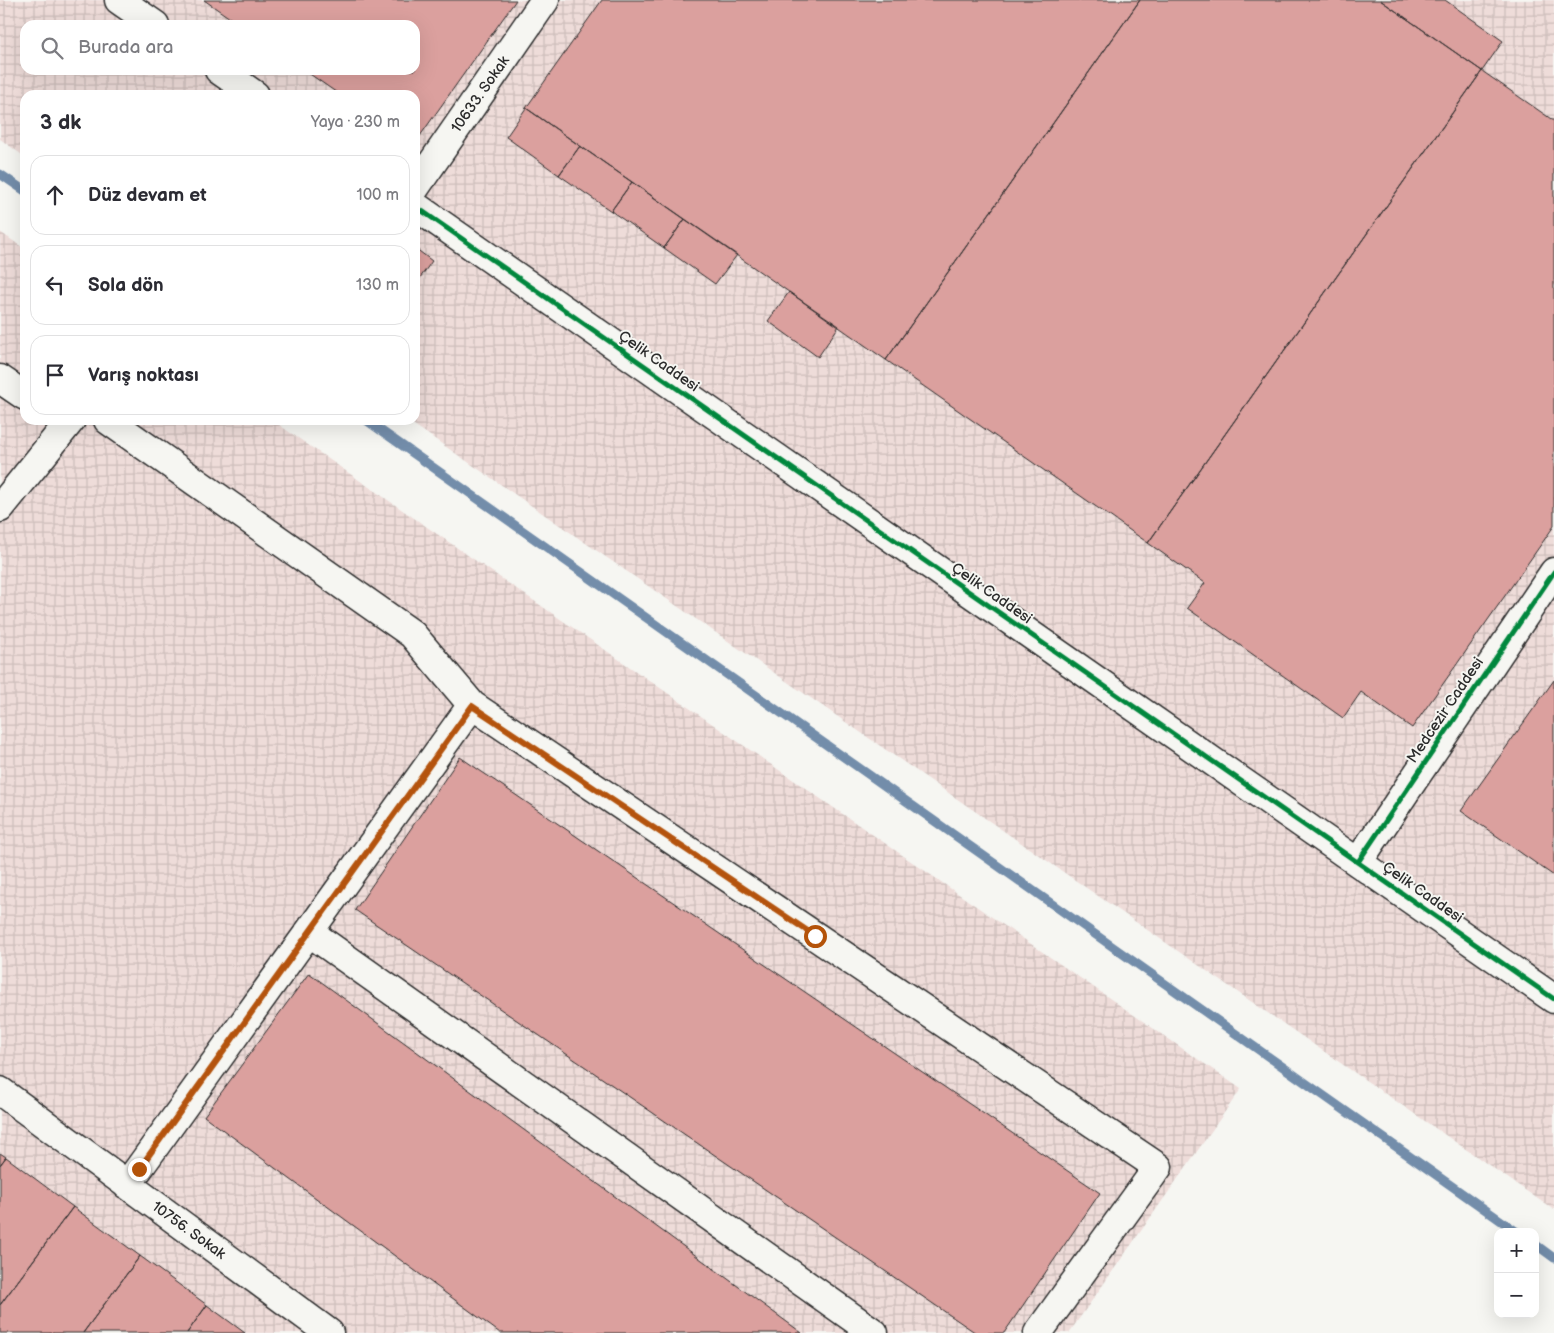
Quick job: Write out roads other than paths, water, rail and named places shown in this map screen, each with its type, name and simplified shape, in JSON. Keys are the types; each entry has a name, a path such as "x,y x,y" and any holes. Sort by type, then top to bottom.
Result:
{"street":[{"path":"119,0 148,20"},
{"name":"10633. Sokak","path":"420,181 545,0"},
{"path":"226,75 248,90"},
{"name":"Çelik Caddesi","path":"420,209 1554,999"},
{"path":"0,379 20,393"},
{"path":"0,508 64,425"},
{"path":"115,425 412,634 472,706 1158,1167 1038,1333"},
{"name":"Medcezir Caddesi","path":"1358,862 1554,572"},
{"path":"128,1184 472,706"},
{"path":"309,932 874,1333"},
{"name":"10756. Sokak","path":"0,1091 329,1333"}],"waterway":[{"path":"0,174 20,188"},
{"path":"373,425 1511,1228"},
{"path":"1539,1247 1554,1258"}]}
